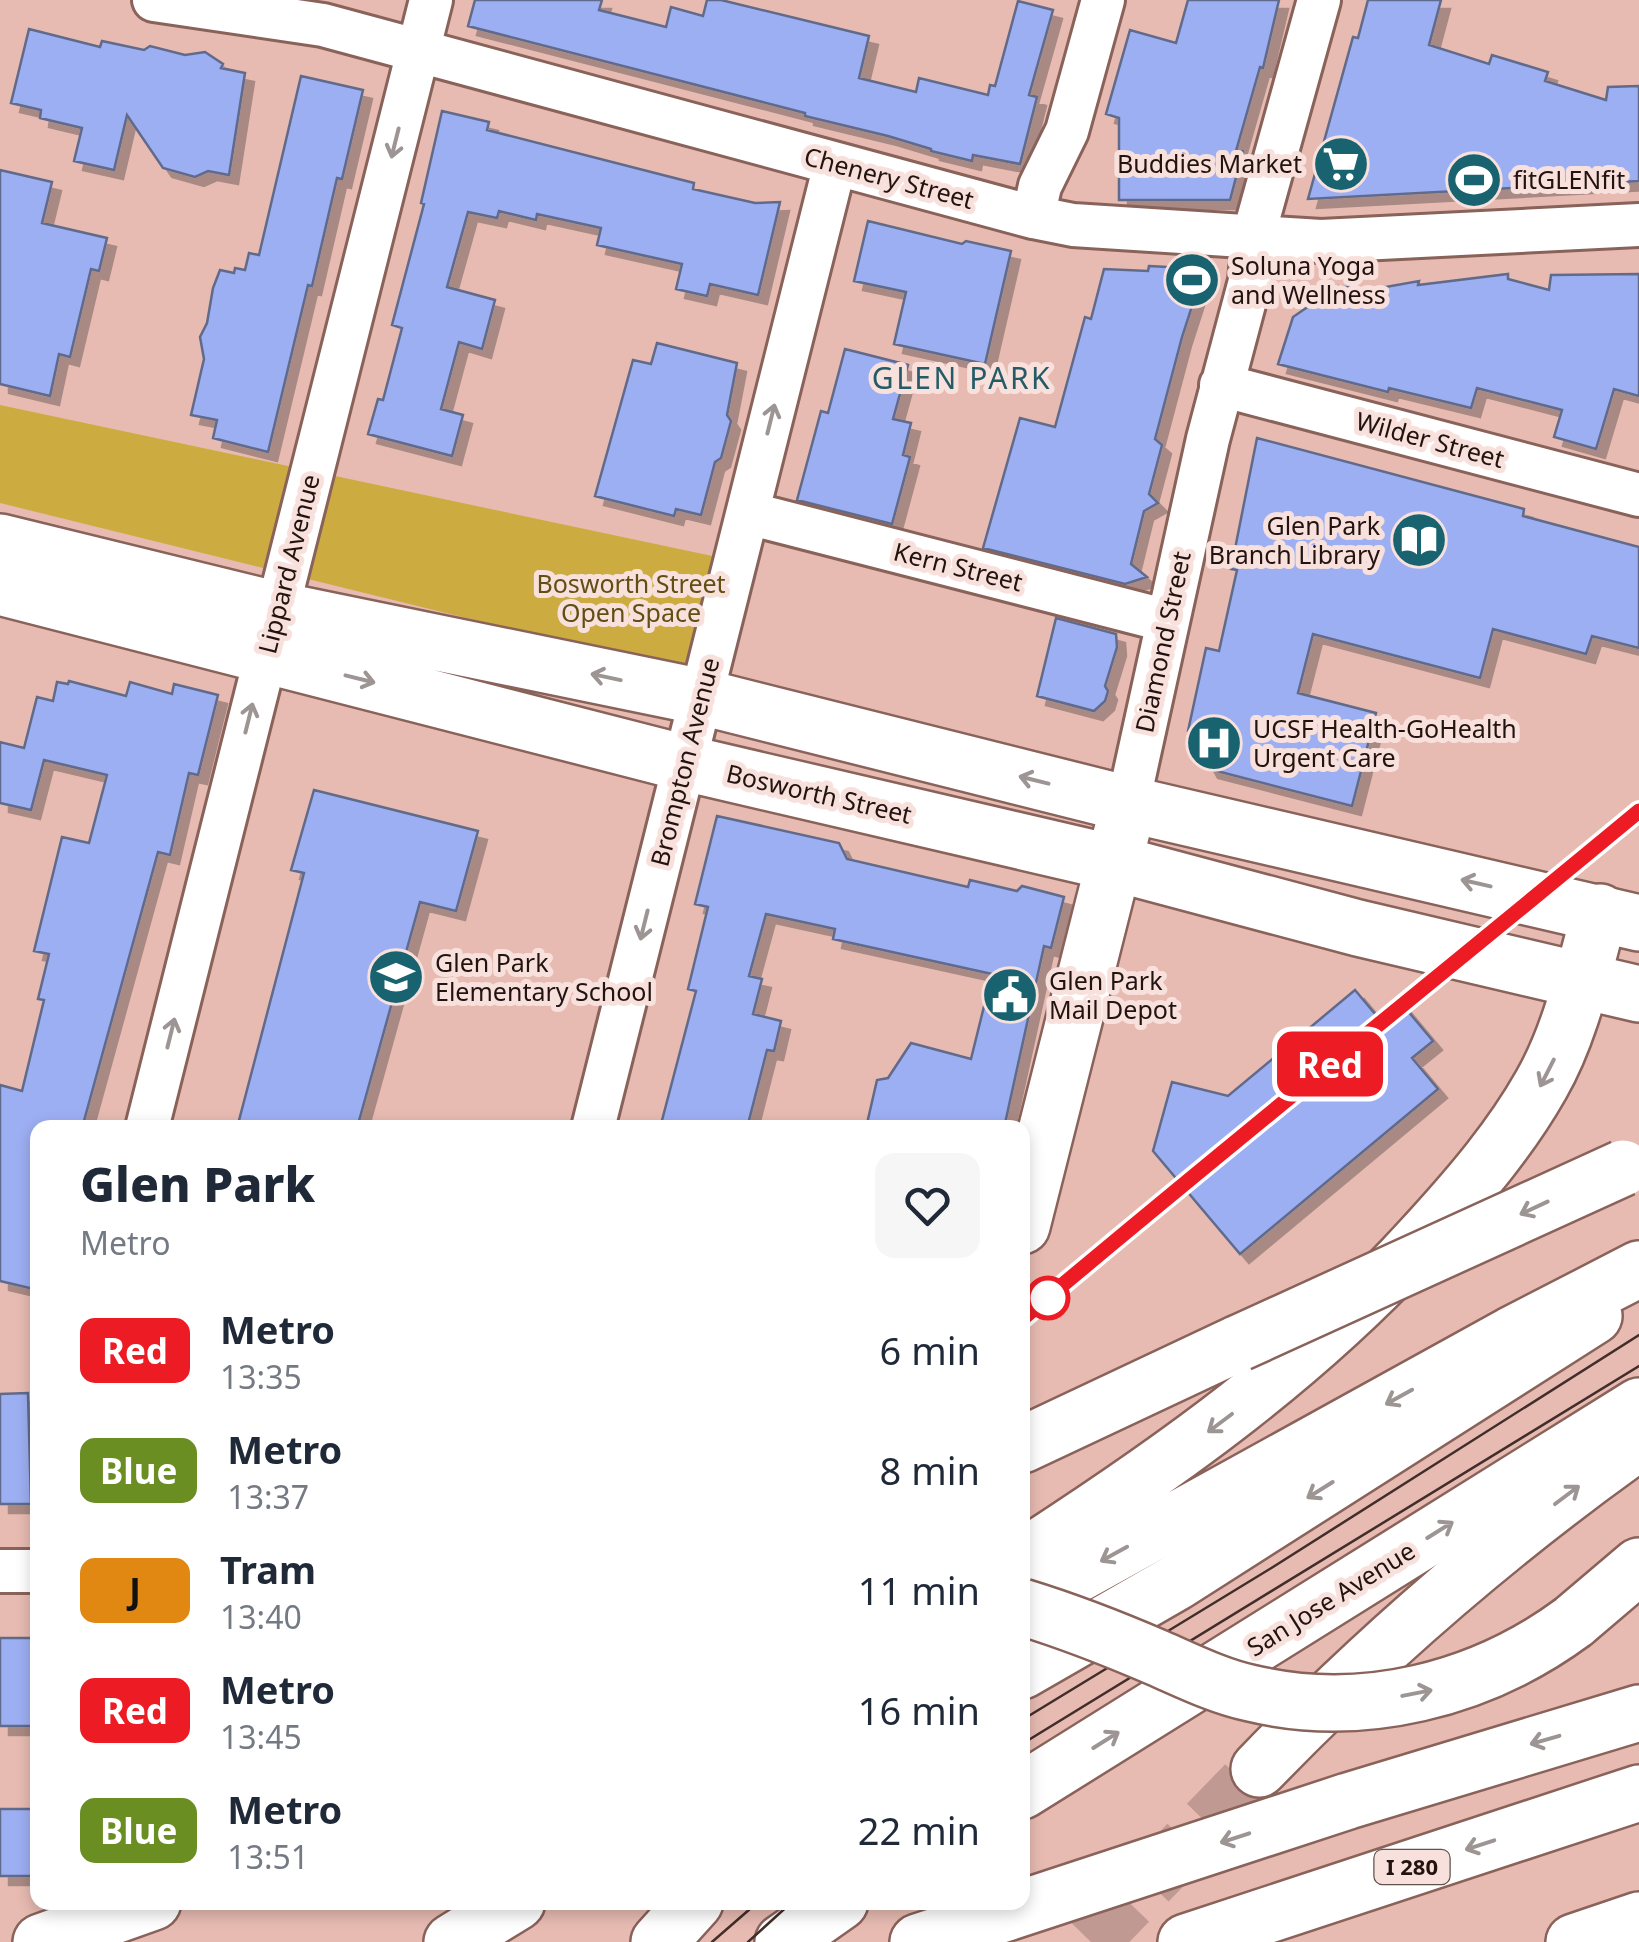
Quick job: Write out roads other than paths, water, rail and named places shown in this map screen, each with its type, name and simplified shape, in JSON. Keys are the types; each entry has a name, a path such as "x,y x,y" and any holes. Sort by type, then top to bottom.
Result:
{"main road":[{"name":"Bosworth Street","path":"0,542 272,633 685,763 1639,994"},
{"name":"Bosworth Street","path":"0,587 272,633 702,697 1128,804 1620,918"},
{"name":"Diamond Street","path":"1030,1195 1128,804"},
{"path":"1030,1553 1165,1464 1242,1406 1349,1315 1394,1271 1484,1168 1524,1112 1556,1056 1581,982 1620,918"},
{"path":"1030,1441 1639,1160"},
{"path":"1030,1602 1511,1335 1639,1269"},
{"path":"1030,1666 1174,1583 1639,1288"},
{"name":"San Jose Avenue","path":"1030,1786 1639,1406"},
{"path":"1260,1768 1362,1665 1430,1606 1565,1496 1639,1442"},
{"path":"1030,1609 1248,1693 1300,1702 1389,1699 1439,1689 1521,1657 1574,1622 1639,1566"},
{"path":"1030,1905 1348,1800 1639,1714"},
{"name":"I 280","path":"1186,1942 1639,1793"},
{"path":"41,1942 131,1910"},
{"path":"109,1942 171,1910"},
{"path":"452,1942 505,1910"},
{"path":"659,1942 688,1910"},
{"path":"783,1942 829,1910"},
{"path":"940,1935 1016,1910"},
{"path":"1574,1942 1639,1920"}],"street":[{"name":"Chenery Street","path":"154,0 276,16 418,49 1033,217 1117,228 1321,241 1639,225"},
{"name":"Lippard Avenue","path":"149,1120 430,0"},
{"path":"1033,217 1040,186 1067,131 1103,0"},
{"name":"Diamond Street","path":"1128,804 1222,385 1250,281 1254,234 1319,0"},
{"name":"Brompton Avenue","path":"596,1120 835,164"},
{"name":"Wilder Street","path":"1222,385 1639,496"},
{"name":"Kern Street","path":"748,513 1168,621"},
{"path":"0,1571 30,1571"}],"tunnel":[{"path":"1091,1942 1259,1769"}],"tram line":[{"path":"1030,1715 1273,1567 1639,1335"},
{"path":"1030,1739 1639,1366"},
{"path":"712,1942 749,1910"},
{"path":"748,1942 783,1910"}],"metro line":[{"name":"Red","path":"1030,1312 1639,811"}],"place":[{"name":"Buddies Market","path":"1341,164"},
{"name":"fitGLENfit","path":"1474,180"},
{"name":"Soluna Yoga and Wellness","path":"1192,280"},
{"name":"Glen Park Branch Library","path":"1419,540"},
{"name":"UCSF Health-GoHealth Urgent Care","path":"1214,743"},
{"name":"Glen Park Elementary School","path":"396,977"},
{"name":"Glen Park Mail Depot","path":"1010,995"}],"district":[{"name":"GLEN PARK","path":"962,379"}],"park label":[{"name":"Bosworth Street Open Space","path":"631,598"}]}
